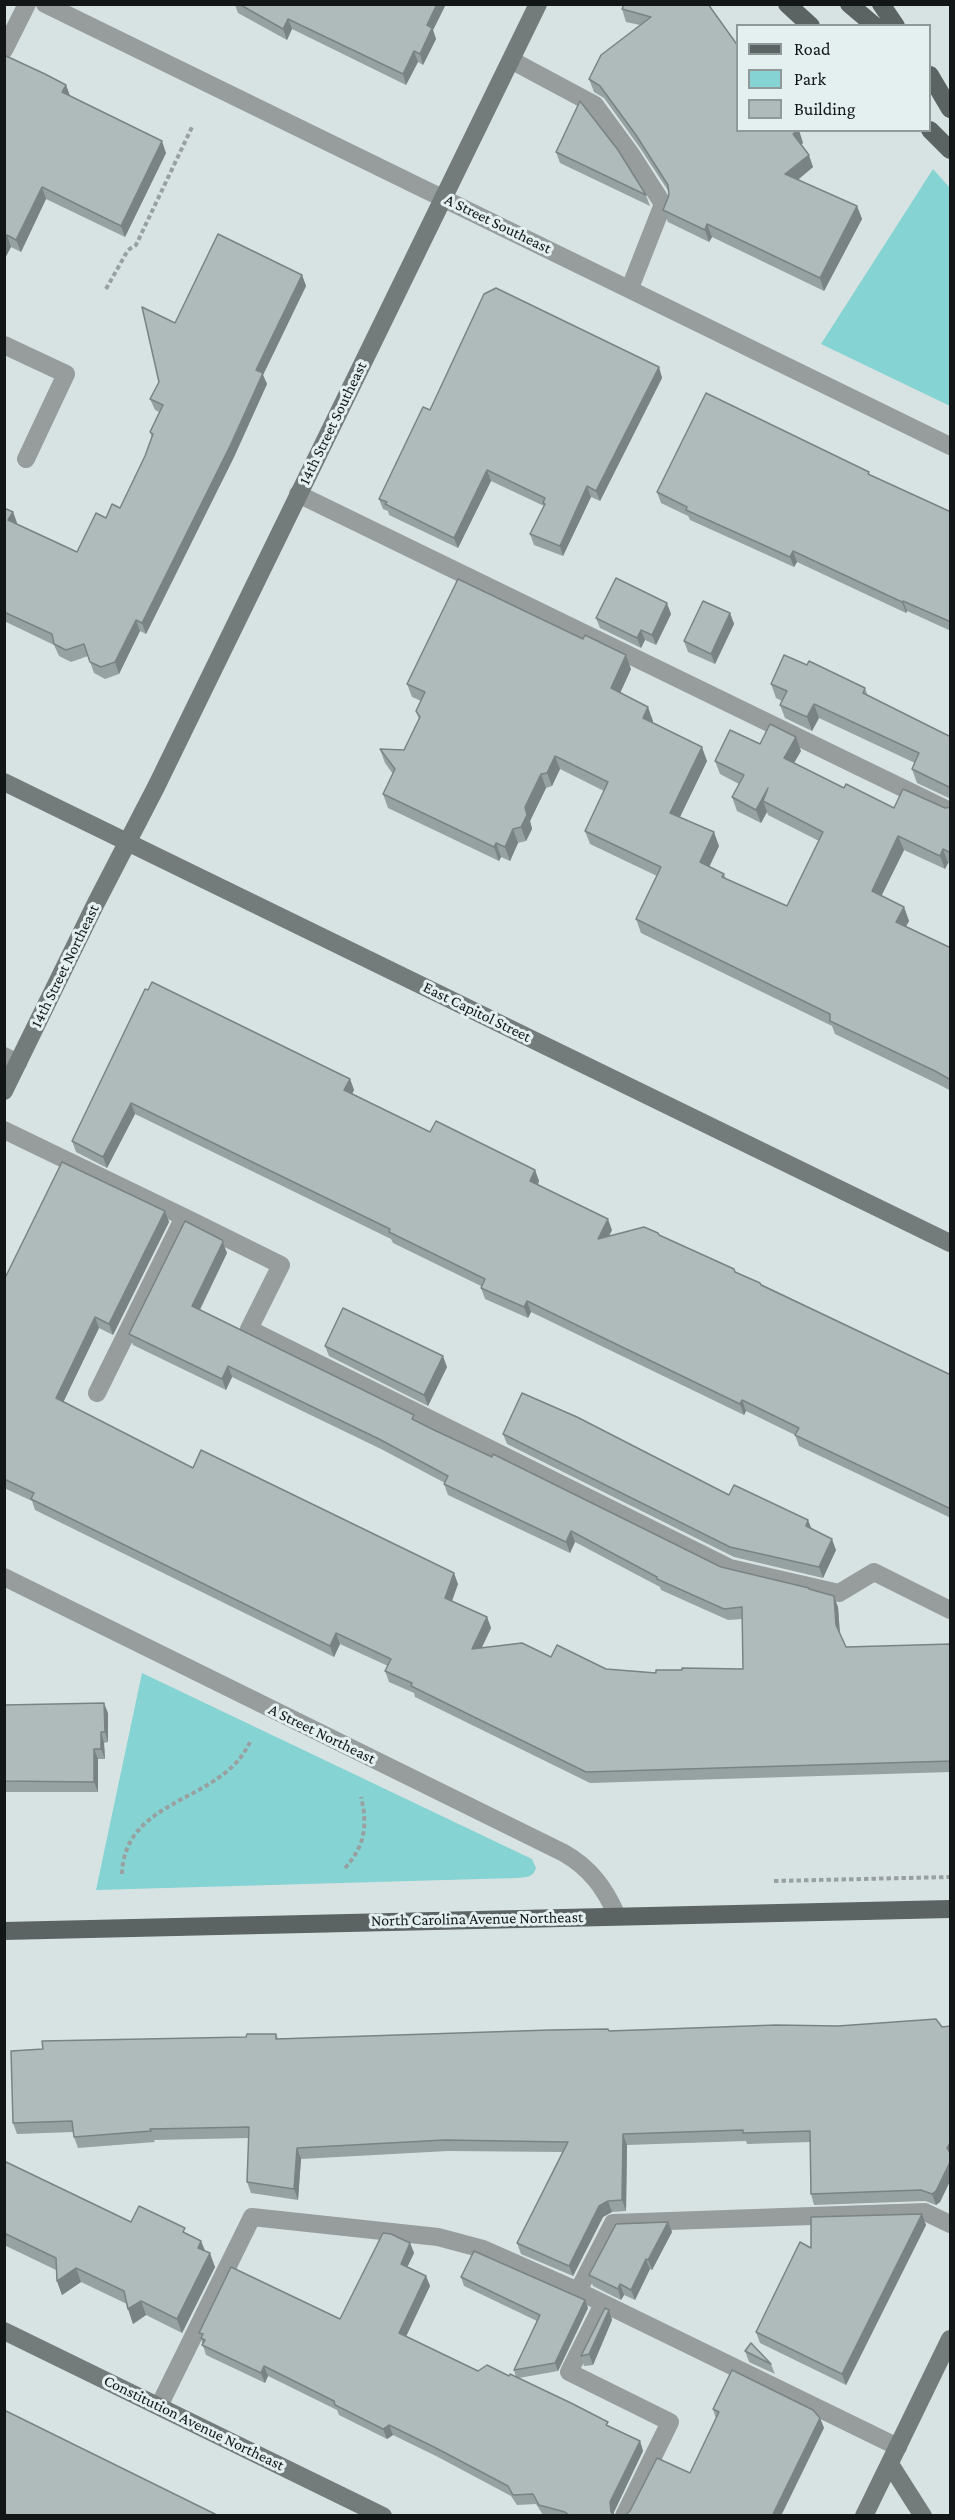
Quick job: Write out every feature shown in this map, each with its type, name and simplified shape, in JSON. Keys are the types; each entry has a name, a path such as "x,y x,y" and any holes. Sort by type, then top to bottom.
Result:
{"main road":[{"path":"787,4 809,24"},
{"path":"849,4 873,24"},
{"path":"881,4 895,24"},
{"path":"931,77 951,109"},
{"path":"931,131 951,150"},
{"name":"North Carolina Avenue Northeast","path":"4,1931 951,1909"}],"street":[{"path":"4,50 27,4"},
{"name":"A Street Southeast","path":"45,4 951,446"},
{"name":"14th Street Southeast","path":"128,842 538,4"},
{"path":"511,60 595,105 631,154 663,204 630,288"},
{"path":"4,345 66,374 26,459"},
{"path":"298,494 951,811"},
{"name":"East Capitol Street","path":"4,782 951,1243"},
{"name":"14th Street Northeast","path":"4,1091 11,1060 128,842"},
{"path":"4,1130 281,1265 249,1329 730,1568 839,1593 874,1572 951,1610"},
{"path":"97,1393 184,1217"},
{"name":"A Street Northeast","path":"4,1577 564,1853 579,1862 603,1885 617,1916"},
{"path":"578,2291 612,2223 925,2212 951,2224"},
{"path":"159,2406 252,2217 454,2240 483,2249 578,2291 898,2446"},
{"path":"603,2304 569,2372 670,2422 624,2516"},
{"name":"Constitution Avenue Northeast","path":"4,2331 383,2516"},
{"path":"864,2516 951,2339"},
{"path":"890,2464 923,2516"}],"path":[{"path":"106,289 128,250 136,245 193,125"},
{"path":"122,1874 122,1859 126,1847 142,1826 160,1812 235,1765 250,1742"},
{"path":"345,1868 355,1858 365,1833 361,1797"}],"green space":[{"path":"933,169 950,188 950,406 821,344"},
{"path":"142,1673 532,1859 535,1871 529,1876 516,1878 96,1890"}],"building":[{"path":"239,4 437,4 427,25 432,28 420,54 414,51 403,74 288,19 283,29"},
{"path":"624,4 708,4 736,43 736,132 796,132 793,134 809,155 785,174 857,206 820,278 707,224 705,230 663,210 669,195 668,185 636,135 600,86 589,79 601,55 651,17 622,9"},
{"path":"4,55 66,85 62,92 162,141 121,226 42,187 16,240 7,235 4,240"},
{"path":"580,101 618,150 646,195 556,152"},
{"path":"218,234 302,275 256,370 263,373 230,446 142,623 136,620 115,662 101,667 90,662 84,644 66,650 54,644 52,634 4,612 4,508 13,512 8,520 77,552 96,513 106,518 112,504 120,508 145,456 153,434 150,432 163,405 150,399 159,382 142,307 175,323"},
{"path":"496,288 659,367 596,491 587,486 560,546 530,534 545,504 543,503 545,498 487,470 454,538 379,499 423,407 430,410 484,294"},
{"path":"706,393 869,472 868,474 951,512 951,622 902,602 793,551 790,557 686,510 687,507 657,492"},
{"path":"616,578 667,603 652,635 641,630 637,638 596,618"},
{"path":"458,579 583,639 585,635 626,655 611,688 648,707 643,718 702,747 670,813 714,832 700,862 724,874 722,877 787,906 823,832 763,801 768,788 756,810 732,797 744,775 715,761 730,730 760,744 770,724 796,737 784,758 844,788 846,784 894,808 903,789 945,808 951,807 951,853 943,849 940,856 898,836 872,891 904,907 896,922 951,948 951,1080 830,1021 830,1014 636,919 661,867 585,831 608,782 555,756 547,773 541,774 525,807 527,815 521,827 513,829 505,847 496,843 494,847 383,794 395,769 380,749 404,750 420,717 416,711 425,692 407,684"},
{"path":"703,601 730,613 711,654 684,641"},
{"path":"784,655 807,665 809,661 865,688 863,693 951,737 951,788 912,769 919,753 814,704 807,717 780,705 787,691 771,684"},
{"path":"152,982 350,1079 344,1090 430,1132 436,1121 535,1170 530,1181 608,1219 598,1239 644,1227 951,1375 951,1509 795,1435 799,1428 742,1400 740,1404 527,1301 524,1307 481,1288 485,1279 389,1232 390,1229 131,1103 103,1157 72,1141 145,989 148,990"},
{"path":"62,1162 165,1211 109,1324 95,1317 56,1398 193,1468 201,1450 454,1573 445,1598 487,1617 472,1649 522,1643 551,1657 557,1645 606,1669 656,1673 656,1670 682,1670 682,1668 743,1669 742,1607 724,1609 657,1579 571,1531 566,1542 444,1484 448,1476 379,1439 228,1366 222,1379 129,1334 185,1221 223,1242 192,1306 414,1415 412,1419 434,1430 492,1457 493,1454 721,1567 834,1596 836,1625 846,1647 951,1644 951,1761 586,1772 385,1671 391,1659 336,1633 330,1646 31,1499 34,1493 4,1479 4,1280"},
{"path":"343,1308 443,1356 424,1395 325,1346"},
{"path":"522,1393 577,1417 729,1495 734,1485 808,1520 806,1526 832,1539 819,1567 730,1547 503,1434"},
{"path":"104,1703 105,1732 101,1732 101,1749 94,1749 94,1782 4,1781 4,1705"},
{"path":"936,2019 942,2027 951,2026 951,2141 947,2148 951,2154 951,2160 936,2191 932,2194 921,2190 811,2194 810,2131 743,2133 743,2130 623,2134 622,2200 608,2201 599,2206 569,2266 517,2243 568,2142 444,2140 297,2148 294,2189 247,2182 249,2127 150,2129 151,2131 74,2137 72,2121 13,2123 11,2051 43,2049 42,2041 246,2037 247,2034 276,2034 276,2039 550,2030 608,2029 609,2031 776,2025 838,2026"},
{"path":"4,2161 131,2222 139,2206 185,2228 183,2232 201,2241 198,2248 210,2253 177,2319 141,2301 128,2309 124,2291 76,2268 57,2281 56,2258 4,2233"},
{"path":"922,2214 842,2374 756,2332 800,2242 811,2248 811,2217"},
{"path":"668,2222 631,2290 620,2284 618,2289 589,2275 616,2224"},
{"path":"383,2233 391,2234 410,2243 401,2264 426,2276 399,2333 478,2371 487,2365 509,2376 510,2374 608,2422 606,2425 640,2441 610,2502 611,2512 615,2516 570,2516 565,2512 539,2505 533,2494 513,2495 508,2486 389,2425 383,2429 335,2405 334,2401 264,2366 261,2373 202,2345 205,2340 201,2338 203,2334 199,2333 231,2267 340,2319"},
{"path":"474,2251 585,2300 555,2363 514,2370 540,2315 461,2277"},
{"path":"605,2308 609,2310 589,2354 581,2356"},
{"path":"751,2343 771,2364 745,2351"},
{"path":"732,2370 813,2410 820,2418 772,2516 624,2516 630,2511 657,2458 690,2473 719,2412 713,2409"},
{"path":"4,2410 219,2516 4,2516"}]}
